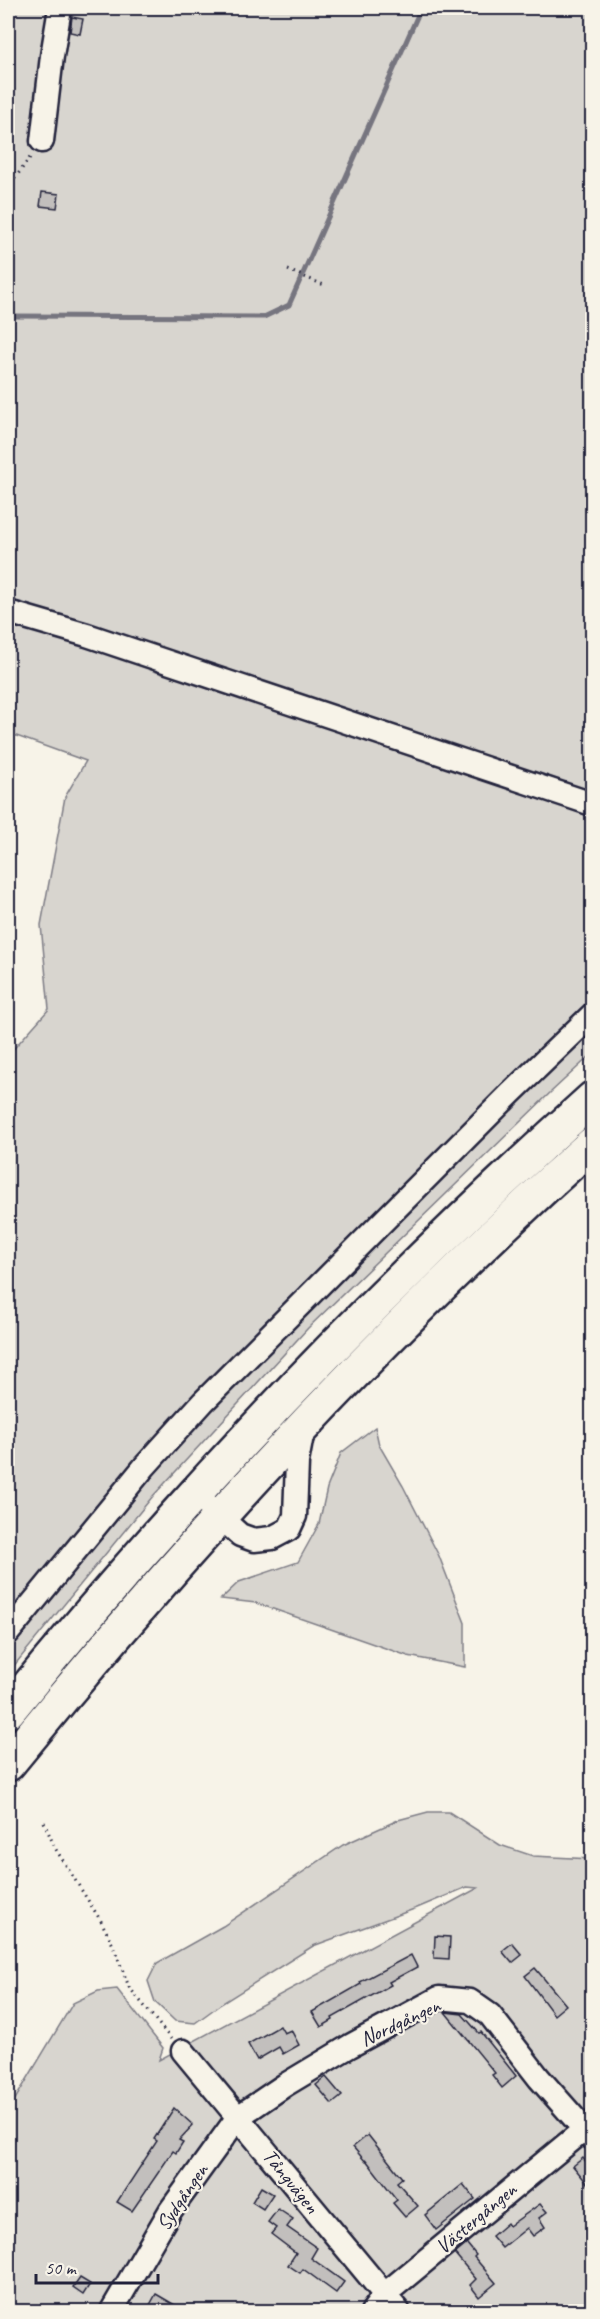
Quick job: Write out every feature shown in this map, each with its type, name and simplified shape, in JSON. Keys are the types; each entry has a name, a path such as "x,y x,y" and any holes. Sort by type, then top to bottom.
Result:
{"highway":[{"path":"8,1711 82,1619 194,1493 358,1322 520,1164 592,1099"},
{"path":"8,1764 105,1645 218,1516 304,1424 395,1331 592,1144"}],"street":[{"path":"42,141 60,8"},
{"path":"8,612 87,635 592,804"},
{"path":"8,1633 145,1466 203,1402 511,1093 592,1015"},
{"path":"194,1493 240,1535 254,1540 272,1538 289,1528 295,1516 297,1462 304,1424"},
{"name":"Nordgången","path":"238,2117 285,2085 350,2046 439,1998 470,2001 490,2015 539,2078 589,2133"},
{"name":"Tångvägen","path":"183,2051 238,2117 378,2303 399,2312"},
{"name":"Sydgången","path":"111,2312 170,2211 238,2117"},
{"name":"Västergången","path":"378,2303 589,2133"}],"path":[{"path":"8,188 42,141"},
{"path":"288,270 324,285"},
{"path":"44,1822 55,1848 109,1937 129,1987 183,2051"}],"shaded area":[{"path":"8,8 592,8 592,1054 308,1328 153,1496 8,1673 8,1055 49,1009 41,925 65,797 86,761 8,733"},
{"path":"375,1427 379,1445 439,1556 465,1623 465,1667 408,1656 256,1603 221,1599 239,1582 298,1562 319,1524 327,1488 341,1453"},
{"path":"428,1812 449,1812 500,1845 533,1856 592,1859 592,2311 8,2311 8,2111 73,2003 98,1991 117,1989 163,2048 159,2060 478,1888 467,1887 313,1946 195,2023 175,2021 155,2002 148,1981 157,1963 223,1926 343,1845 398,1820"}],"building":[{"path":"72,17 83,19 80,34 70,32"},
{"path":"42,192 59,194 57,208 40,206"},
{"path":"435,1936 450,1937 449,1959 434,1958"},
{"path":"512,1943 522,1955 512,1963 502,1951"},
{"path":"411,1955 417,1967 389,1982 391,1985 332,2018 333,2020 321,2027 312,2012 361,1984 360,1982"},
{"path":"535,1968 566,2005 554,2015 525,1976"},
{"path":"445,2012 462,2014 479,2033 481,2032 516,2076 502,2088 492,2075 495,2073"},
{"path":"280,2026 284,2033 291,2030 299,2045 283,2054 279,2047 257,2060 248,2044"},
{"path":"326,2077 342,2096 332,2104 316,2085"},
{"path":"174,2108 193,2125 179,2140 183,2142 176,2153 173,2151 132,2211 117,2202 157,2141 154,2139"},
{"path":"368,2135 402,2178 397,2182 418,2206 405,2217 393,2203 397,2200 353,2147"},
{"path":"583,2158 592,2169 592,2189 573,2166"},
{"path":"463,2184 475,2199 436,2230 425,2215"},
{"path":"261,2187 273,2194 263,2209 252,2202"},
{"path":"540,2204 547,2212 539,2218 545,2227 533,2236 527,2228 502,2248 492,2236 507,2223 509,2226"},
{"path":"278,2209 293,2219 287,2227 317,2248 311,2258 344,2282 336,2293 303,2269 300,2273 288,2265 296,2253 271,2234 276,2228 268,2222"},
{"path":"467,2244 476,2255 474,2257 496,2283 479,2297 470,2285 476,2279 455,2254"},
{"path":"80,2278 90,2284 83,2295 73,2288"},
{"path":"156,2294 187,2312 146,2312"}],"waterway":[{"path":"8,316 264,317 289,305 421,8"}]}
